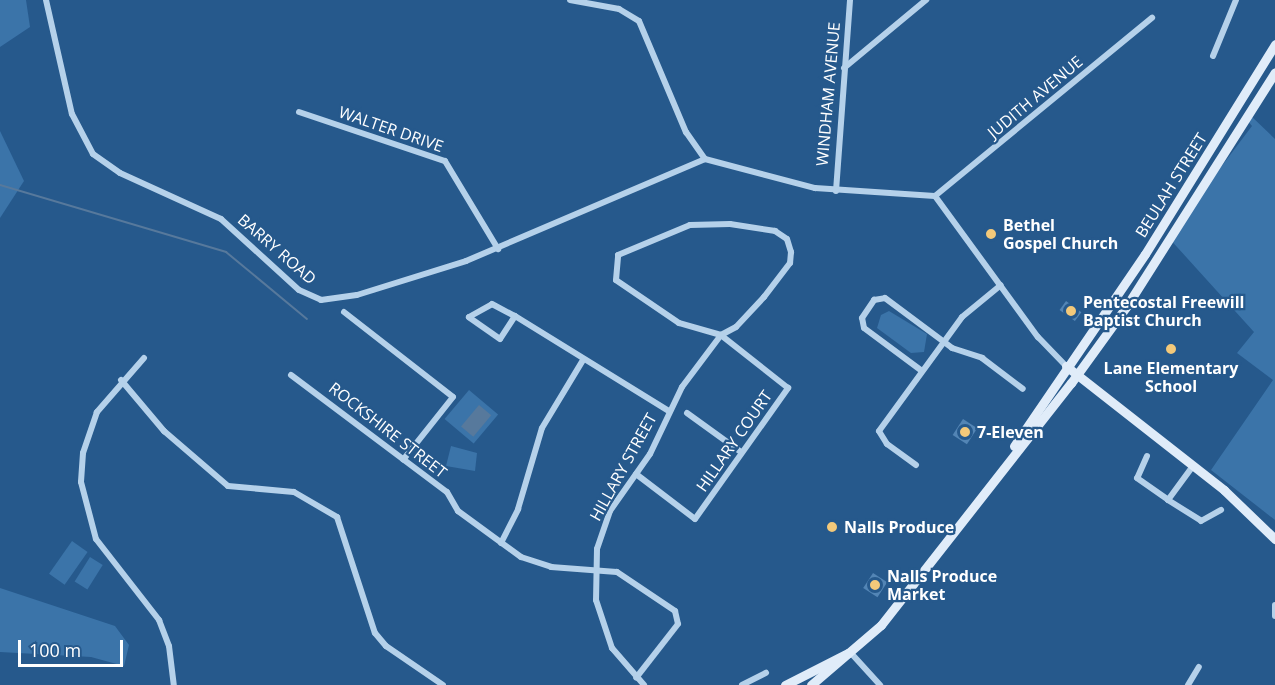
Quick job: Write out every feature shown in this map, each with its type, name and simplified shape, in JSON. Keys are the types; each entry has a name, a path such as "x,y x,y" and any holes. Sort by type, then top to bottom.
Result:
{"main road":[{"name":"BEULAH STREET","path":"1007,459 1029,418 1145,254 1275,44"},
{"name":"BEULAH STREET","path":"811,685 850,652 903,599 1007,459 1077,376 1275,72"},
{"path":"1066,366 1193,466 1275,539"},
{"name":"BEULAH STREET","path":"785,685 850,652"}],"street":[{"name":"BARRY ROAD","path":"46,0 72,114 93,153 120,173 221,219 306,295 344,298 498,249 705,159"},
{"path":"570,0 619,9 639,21 686,132 705,159 836,191 935,196 1001,285 1066,366"},
{"name":"WINDHAM AVENUE","path":"836,191 850,0"},
{"path":"844,69 926,0"},
{"path":"1213,56 1236,0"},
{"name":"JUDITH AVENUE","path":"935,196 1152,18"},
{"name":"WALTER DRIVE","path":"299,112 445,162 498,249"},
{"name":"HILLARY STREET","path":"644,685 618,657 602,625 594,569 604,525 636,474 693,370 721,336 736,327 790,263 787,239 775,231 730,224 690,225 618,255 613,272 621,285 679,323 721,336"},
{"path":"916,465 887,444 879,431 962,317 1001,285"},
{"path":"922,371 866,331 864,314 874,300 885,298 945,342 982,358 1023,389"},
{"path":"515,316 500,339 469,317 492,304 515,316 669,411"},
{"path":"344,312 453,397 403,460"},
{"name":"HILLARY COURT","path":"636,474 695,519 788,388 721,336"},
{"path":"144,358 121,380 97,411 86,439 83,499 105,554 159,620 169,646 174,685"},
{"path":"501,543 518,509 542,428 583,360"},
{"name":"ROCKSHIRE STREET","path":"291,375 447,492 458,512 501,543 536,563 594,569 633,579 679,617 636,678"},
{"path":"121,380 164,430 228,486 294,492 338,517 375,633 386,646 443,685"},
{"path":"687,413 741,452"},
{"path":"1148,456 1137,478 1201,521 1221,510"},
{"path":"1168,500 1193,466"},
{"path":"1275,605 1275,616"},
{"path":"850,652 880,685"},
{"path":"1188,685 1199,667"},
{"path":"742,685 766,673"}],"shaded area":[{"path":"0,0 26,0 30,27 0,47"},
{"path":"1250,115 1275,139 1275,520 1211,470 1273,380 1237,353 1254,332 1168,237 1252,126 1247,120"},
{"path":"0,131 24,181 0,218"},
{"path":"889,311 927,334 924,352 911,353 877,328 881,315"},
{"path":"469,390 498,414 474,444 445,419"},
{"path":"479,405 491,415 473,437 461,426"},
{"path":"451,446 477,453 475,471 446,466"},
{"path":"72,541 88,552 65,585 49,574"},
{"path":"90,557 103,565 87,590 75,582"},
{"path":"0,588 115,626 129,645 124,666 91,657 0,652"}],"building":[{"name":"Pentecostal Freewill Baptist Church","path":"1066,301 1081,312 1075,321 1060,310"},
{"name":"7-Eleven","path":"963,419 977,428 967,444 953,435"},
{"name":"Nalls Produce Market","path":"873,573 887,582 877,597 863,588"}],"waterway":[{"path":"0,185 226,252 307,319"}],"place":[{"name":"Bethel Gospel Church","path":"991,234"},
{"name":"Pentecostal Freewill Baptist Church","path":"1071,311"},
{"name":"Lane Elementary School","path":"1171,349"},
{"name":"7-Eleven","path":"965,432"},
{"name":"Nalls Produce","path":"832,527"},
{"name":"Nalls Produce Market","path":"875,585"}]}
